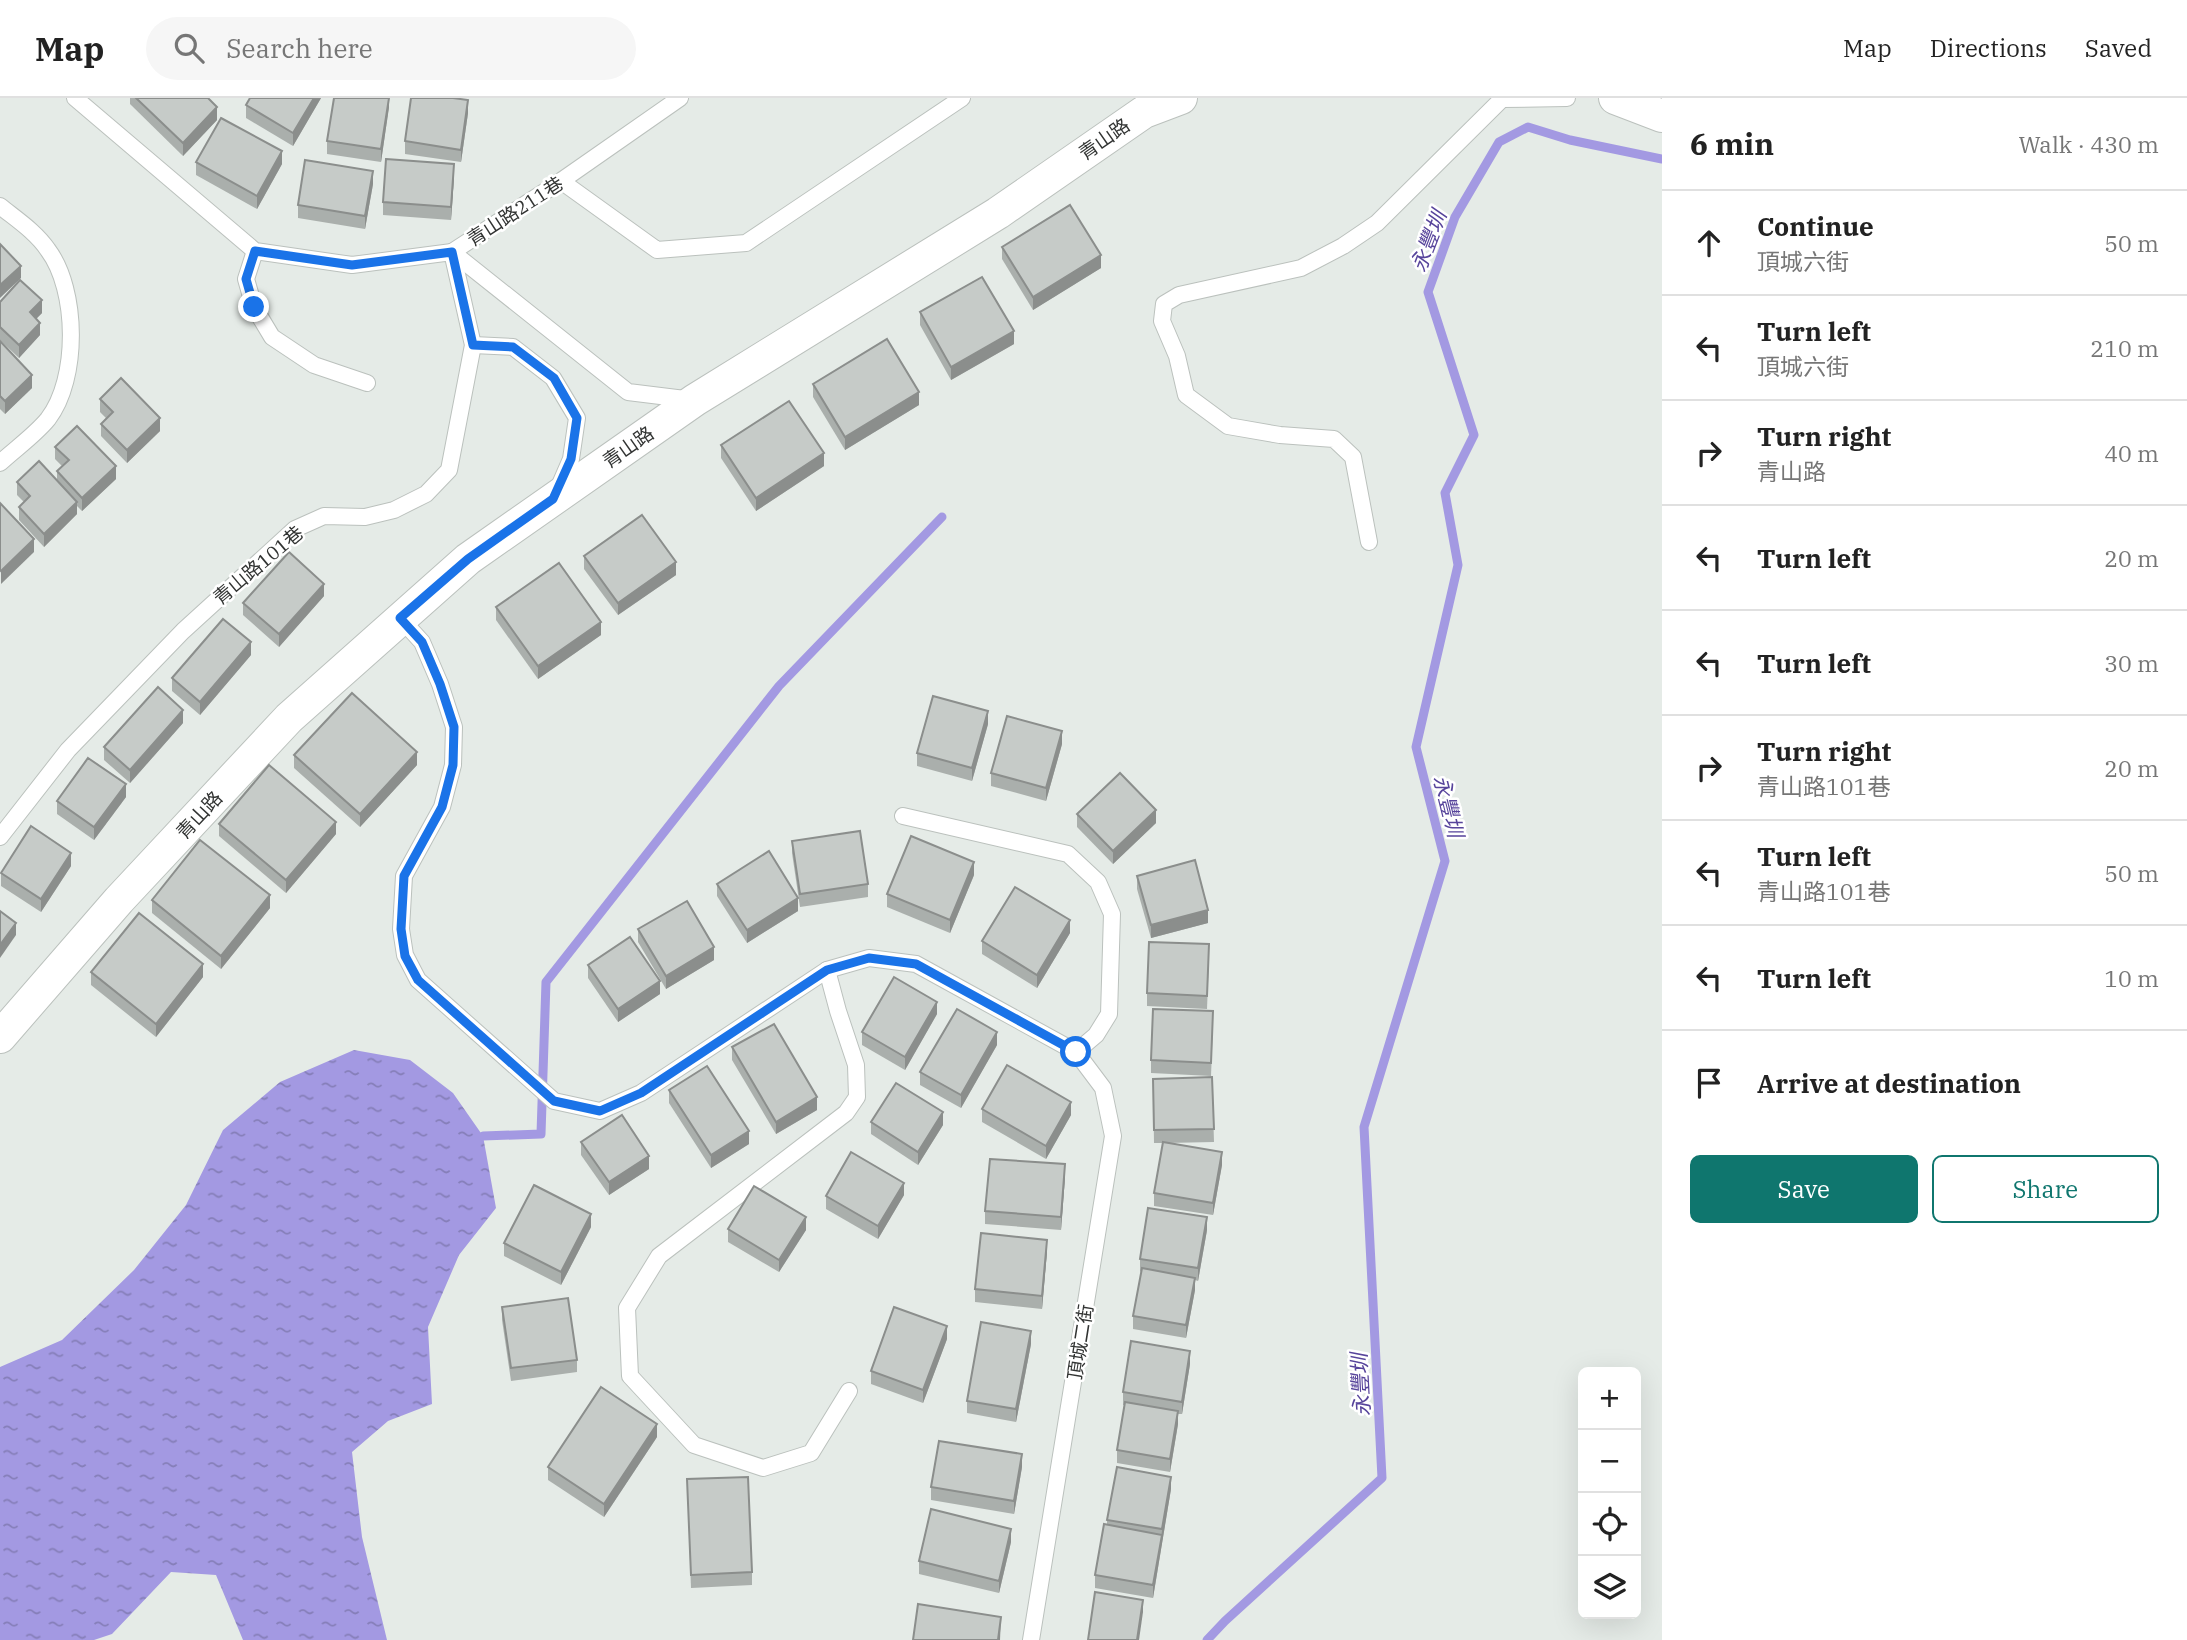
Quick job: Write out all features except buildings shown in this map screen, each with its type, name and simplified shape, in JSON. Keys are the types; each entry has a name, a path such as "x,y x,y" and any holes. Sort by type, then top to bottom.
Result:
{"street":[{"name":"青山路","path":"0,1037 118,900 289,718 468,559 695,400 998,213 1144,112 1181,98"},
{"path":"1615,98 1662,116"}],"lane":[{"path":"75,98 255,251 352,265 452,252"},
{"name":"青山路211巷","path":"680,98 561,181 452,252 628,392 695,400"},
{"path":"561,181 657,250 746,243 962,98"},
{"path":"1368,542 1353,457 1334,439 1280,435 1228,426 1186,394 1177,356 1162,321 1164,304 1179,295 1301,268 1343,246 1377,223 1502,98 1567,98"},
{"path":"0,206 48,250 64,280 71,319 71,347 65,383 48,418 0,464"},
{"path":"255,251 246,279 254,307 272,337 314,365 367,383"},
{"name":"青山路101巷","path":"0,836 68,750 183,631 295,529 324,516 365,517 394,510 426,494 449,470 473,345 452,252"},
{"path":"473,345 513,347 554,378 577,418 571,459 553,499"},
{"path":"400,618 422,642 454,727 453,765 442,807 404,876 401,929 405,956 418,980 554,1101 600,1111 641,1093 827,970 869,958 916,964 1076,1052 1096,1035 1109,1014 1112,914 1098,882 1068,855 902,816"},
{"path":"827,970 856,1065 857,1097 846,1113 659,1256 627,1308 630,1376 694,1445 763,1468 811,1453 849,1391"},
{"name":"頂城二街","path":"1031,1640 1113,1136 1103,1088 1076,1052"}],"water":[{"path":"354,1050 410,1060 453,1093 483,1136 496,1208 459,1255 428,1327 432,1404 388,1421 352,1452 362,1537 387,1640 243,1640 216,1575 171,1572 112,1634 94,1640 0,1640 0,1367 62,1340 134,1270 186,1205 223,1130 280,1082"}],"waterway":[{"name":"永豐圳","path":"1207,1640 1382,1478 1364,1127 1445,861 1416,747 1458,565 1445,493 1474,435 1428,292 1455,217 1499,142 1528,127 1570,140 1662,159"},
{"path":"483,1136 541,1134 546,982 779,686 942,517"}],"route":[{"path":"254,307 246,279 255,251 352,265 452,252 473,345 513,347 554,378 577,418 571,459 553,499 468,559 400,618 422,642 454,727 453,765 442,807 404,876 401,929 405,956 418,980 554,1101 600,1111 641,1093 827,970 869,958 916,964 1076,1052"}]}
